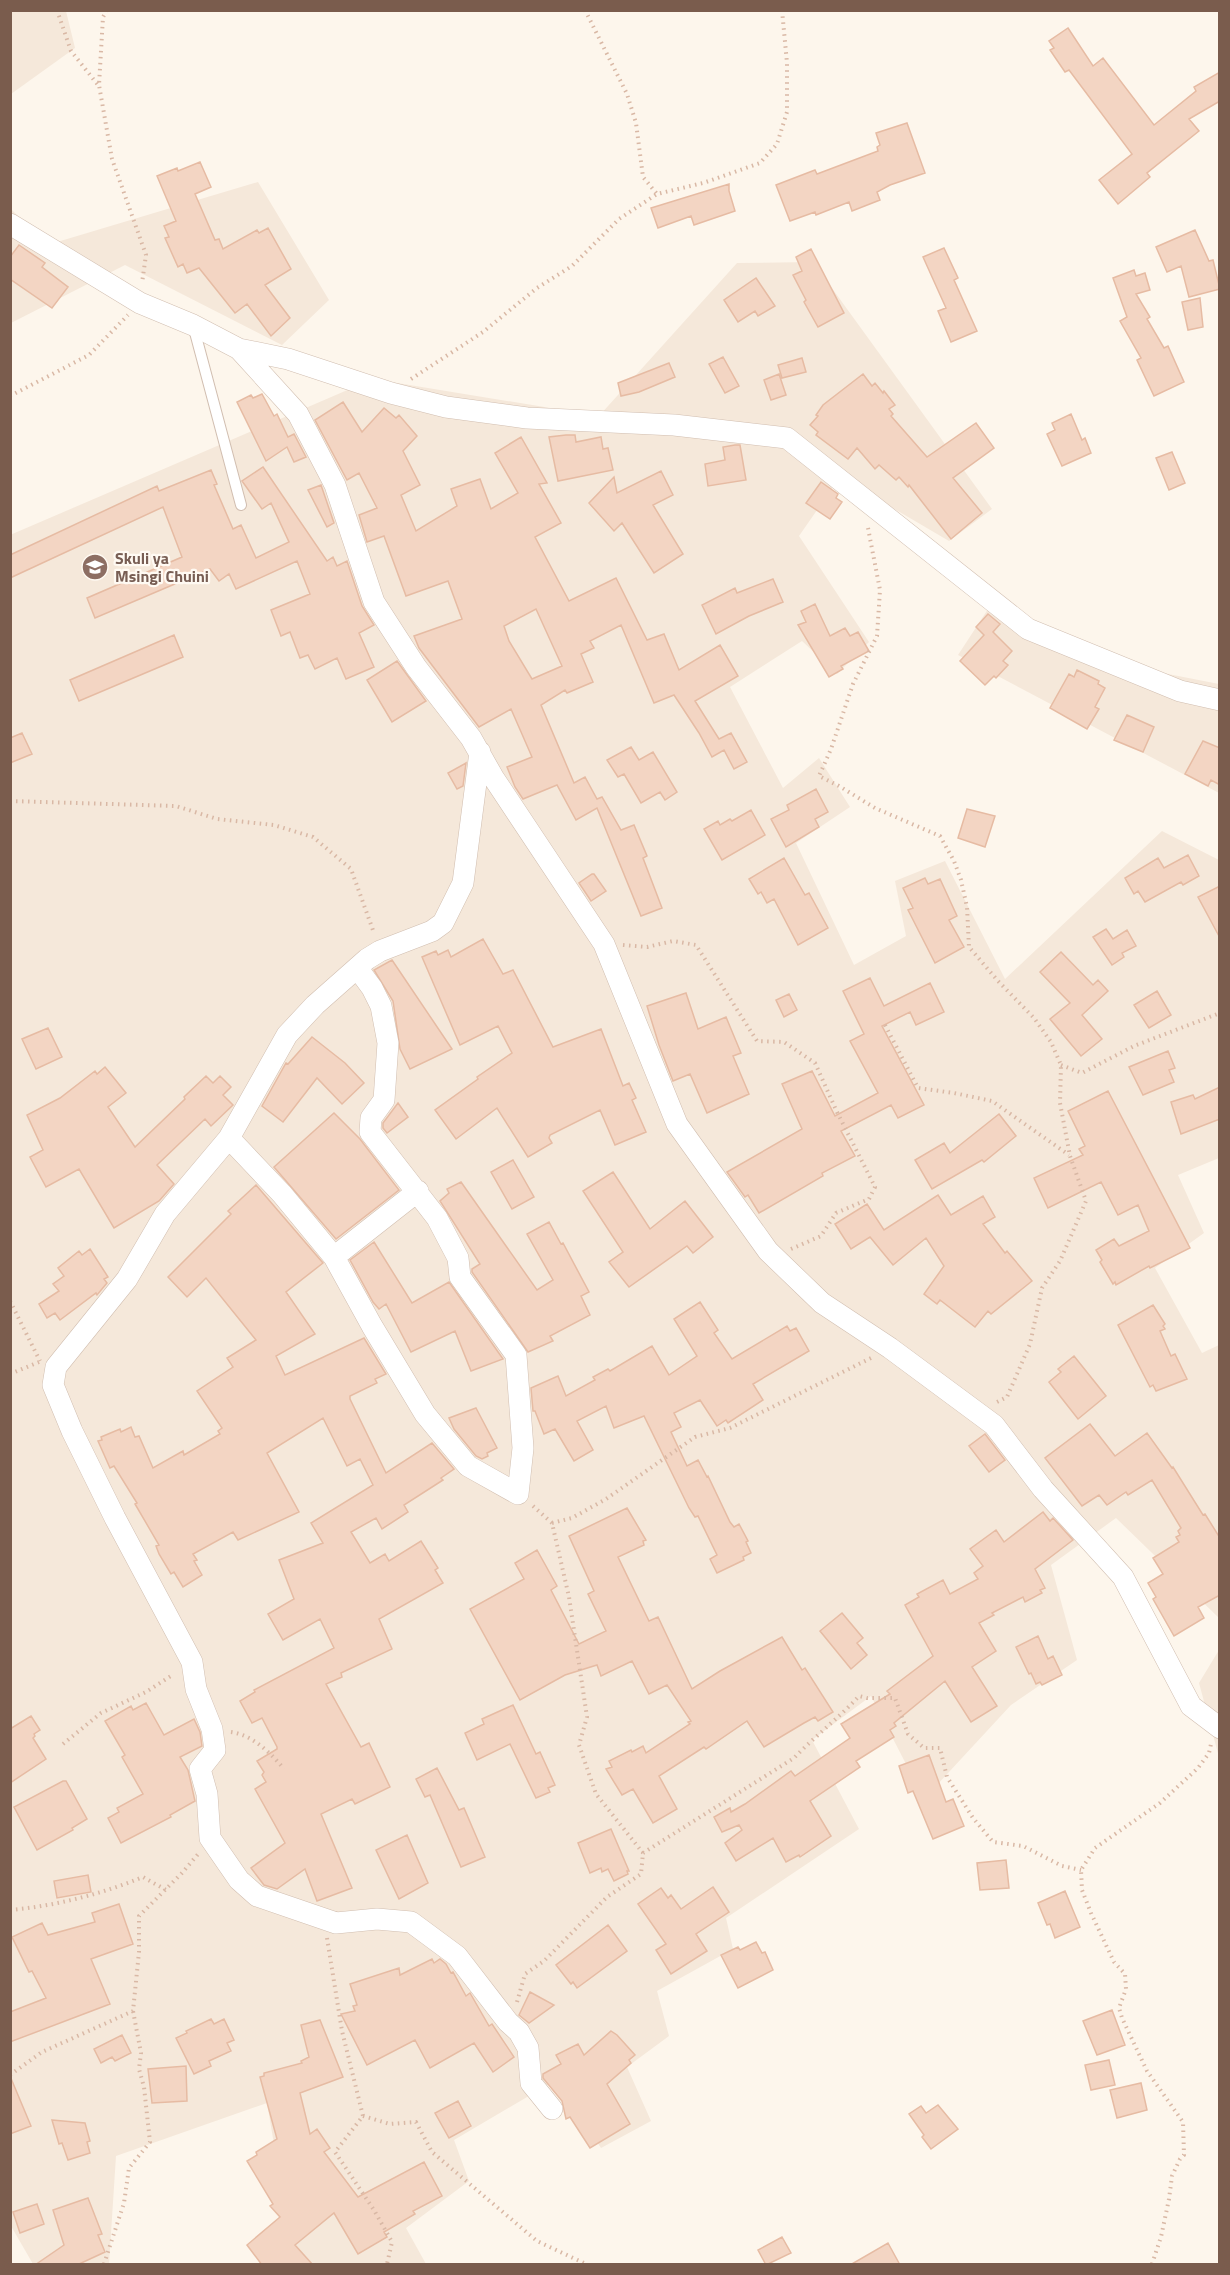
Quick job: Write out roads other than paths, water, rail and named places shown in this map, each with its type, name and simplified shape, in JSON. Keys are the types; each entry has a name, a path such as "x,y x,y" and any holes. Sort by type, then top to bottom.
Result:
{"street":[{"path":"10,224 140,303 193,325 239,349 288,359 391,393 446,407 527,418 674,425 787,438 1028,628 1180,691 1220,700"},
{"path":"239,349 298,414 335,485 374,602 416,667 480,752 493,777 604,944 677,1124 768,1251 822,1303 890,1348 994,1425 1043,1489 1124,1577 1191,1706 1216,1735"},
{"path":"480,752 463,883 443,923 432,931 380,951 368,959 315,1005 287,1035 229,1138 165,1214 128,1279 56,1367 53,1385 72,1431 115,1518 192,1662 196,1689 212,1729 215,1750 200,1769 208,1804 210,1838 239,1880 256,1896 336,1923 377,1919 411,1922 457,1956 508,2022 519,2032 528,2048 531,2083 552,2109"},
{"path":"229,1138 282,1194 334,1257 425,1414 468,1466 518,1494 523,1448 516,1354 460,1277 458,1258 437,1218 370,1132 371,1118 384,1100 388,1043 381,1006 372,988 358,969"},
{"path":"334,1257 418,1191"}],"lane":[{"path":"193,325 241,505"}],"place":[{"name":"Skuli ya Msingi Chuini","path":"95,567"}]}
